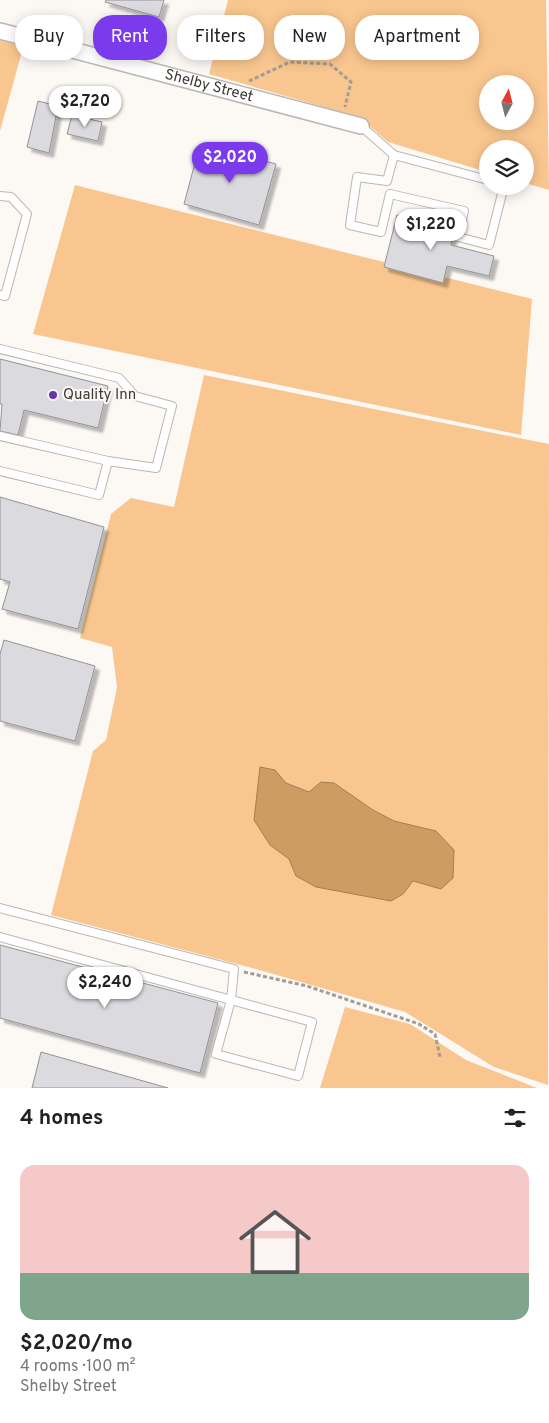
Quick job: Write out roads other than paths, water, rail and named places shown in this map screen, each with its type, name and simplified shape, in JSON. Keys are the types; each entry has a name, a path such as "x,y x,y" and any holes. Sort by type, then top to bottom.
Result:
{"street":[{"name":"Shelby Street","path":"0,31 361,126"}],"lane":[{"path":"361,126 394,155 479,178"},
{"path":"394,155 387,181 357,177 350,225 381,232 390,194 464,210 458,237 490,245 502,195"},
{"path":"0,196 11,197 27,214 5,296 0,295"},
{"path":"0,349 119,378 135,396 172,406 156,468 108,462 0,436"},
{"path":"0,470 99,495 108,462"},
{"path":"0,908 234,969 231,1000 216,1054 298,1076 312,1022 231,1000 0,938"}],"place":[{"name":"Quality Inn","path":"53,395"}]}
